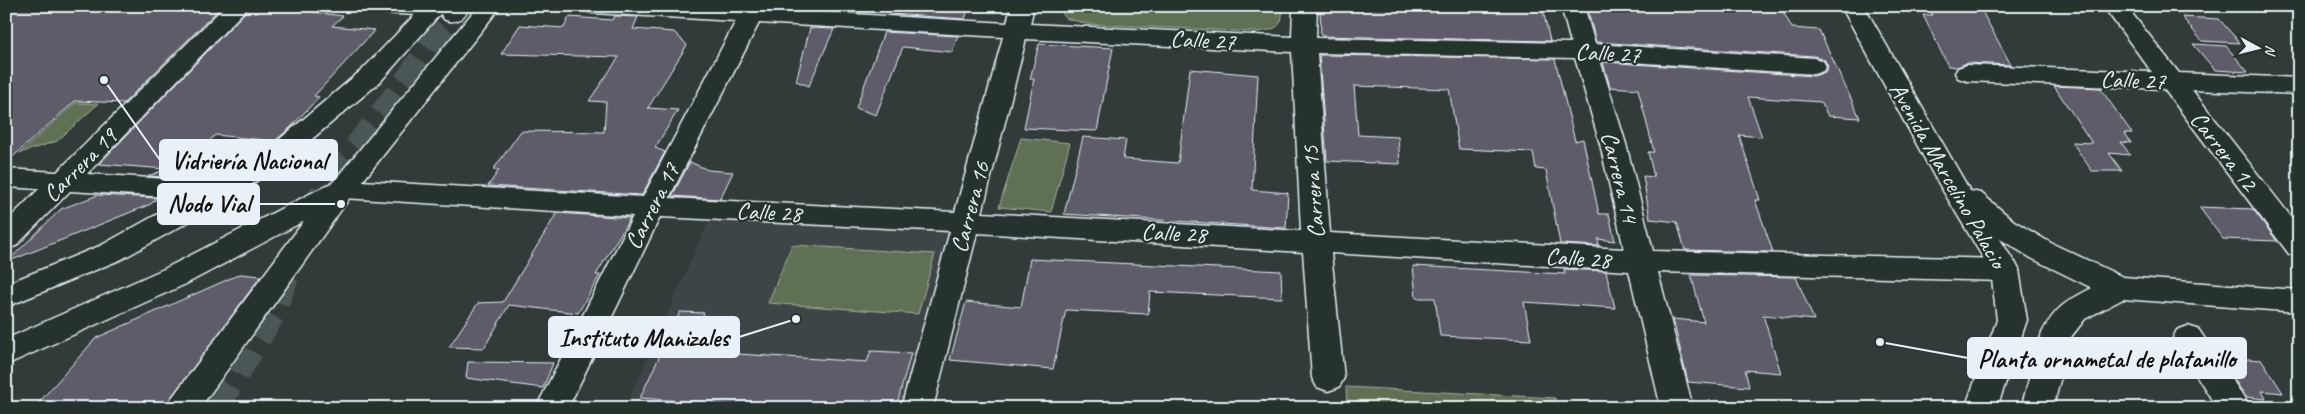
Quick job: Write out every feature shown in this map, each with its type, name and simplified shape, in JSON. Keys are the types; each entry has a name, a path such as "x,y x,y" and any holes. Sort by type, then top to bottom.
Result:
{"street":[{"name":"Carrera 19","path":"6,239 238,6"},
{"path":"382,6 446,9"},
{"path":"182,408 343,189 490,6"},
{"name":"Calle 27","path":"592,6 754,11 1016,31 1304,45 1584,51 1814,66"},
{"name":"Carrera 16","path":"917,408 1023,6"},
{"name":"Carrera 15","path":"1305,6 1304,45 1316,241 1328,378"},
{"name":"Carrera 14","path":"1572,6 1613,144 1677,408"},
{"name":"Avenida Marcelino Palacio","path":"1852,6 1946,174 2005,270 2012,320 1981,408"},
{"name":"Carrera 12","path":"2114,6 2299,247"},
{"path":"6,296 112,252 224,189 284,149 446,9"},
{"name":"Carrera 17","path":"552,408 651,206 754,11"},
{"name":"Calle 27","path":"1967,73 2299,86"},
{"path":"1946,174 1988,216 2039,250 2119,288 2299,301"},
{"path":"6,178 183,189 224,189"},
{"path":"6,354 176,276 343,189"},
{"name":"Calle 28","path":"343,189 1316,241 1641,262 2005,270"},
{"path":"2036,408 2057,333 2074,310 2119,288"},
{"path":"2188,338 2235,408"}],"shaded area":[{"path":"710,218 950,229 905,408 625,408"}],"green space":[{"path":"1061,6 1283,6 1278,26 1270,30 1257,32 1088,24 1065,18"},
{"path":"75,103 98,104 57,141 20,153"},
{"path":"1021,138 1070,143 1051,212 999,207"},
{"path":"792,245 935,254 918,314 768,303"},
{"path":"1346,387 1555,398 1557,408 1347,408"}],"building":[{"path":"6,6 222,6 124,103 75,101 6,163"},
{"path":"251,6 309,6 305,11 343,16 332,26 375,30 314,96 319,97 275,141 215,135 176,178 148,176 167,169 99,164"},
{"path":"816,6 844,6 842,12 815,10"},
{"path":"894,6 969,6 965,19 890,14"},
{"path":"1320,6 1542,6 1550,41 1321,36"},
{"path":"1625,6 1780,6 1792,28 1819,30 1860,118 1828,116 1821,102 1748,97 1762,137 1739,135 1760,200 1755,200 1773,252 1685,250 1677,222 1650,219 1643,176 1654,177 1648,152 1654,152 1638,89 1610,87 1603,62 1814,76 1825,72 1828,67 1825,60 1814,56 1596,42 1587,7 1625,9"},
{"path":"1932,6 1979,6 2011,65 1967,63 1957,67 1948,66 1923,15 1932,15"},
{"path":"615,16 638,17 633,29 674,32 687,45 648,108 678,110 655,148 665,152 642,195 488,186 499,170 493,170 521,131 604,132 606,102 589,101 619,57 501,54 520,25 564,28 569,17 612,20"},
{"path":"2182,17 2219,19 2240,43 2202,41"},
{"path":"810,28 834,29 809,86 796,81"},
{"path":"884,32 958,36 952,52 903,47 876,115 856,108"},
{"path":"1039,44 1113,48 1097,131 1024,128 1034,79 1030,79"},
{"path":"2193,44 2226,46 2248,72 2215,70"},
{"path":"1319,56 1555,59 1575,141 1583,139 1599,214 1609,214 1615,241 1598,239 1599,246 1560,244 1546,170 1536,169 1533,152 1459,149 1449,89 1354,86 1358,135 1398,137 1400,164 1327,161"},
{"path":"1190,69 1258,75 1252,190 1288,193 1286,228 1064,214 1083,137 1126,140 1123,159 1178,163"},
{"path":"2054,86 2100,88 2132,133 2125,133 2131,143 2121,142 2130,155 2109,153 2122,171 2092,171 2072,142 2092,143"},
{"path":"690,162 708,170 733,172 720,199 672,196"},
{"path":"98,195 157,198 151,204 7,262 61,209"},
{"path":"2199,207 2253,209 2277,241 2223,239"},
{"path":"557,213 630,218 596,275 600,275 578,313 509,305 484,348 449,347 478,303 503,302"},
{"path":"1030,259 1281,271 1282,298 1150,292 1148,314 1066,310 1053,369 950,360 966,302 1021,307"},
{"path":"1413,266 1565,274 1564,269 1606,271 1615,308 1524,302 1531,340 1440,336 1435,298 1416,298"},
{"path":"240,274 261,276 164,408 34,408 96,338"},
{"path":"1691,275 1796,277 1814,320 1763,315 1781,373 1745,370 1749,387 1688,382 1673,319 1704,322"},
{"path":"680,312 704,313 688,351 867,362 871,351 911,353 896,408 775,408 640,398"},
{"path":"2219,357 2262,360 2283,393 2262,391 2266,399 2246,397"},
{"path":"468,362 553,363 543,388 466,378"}],"tunnel":[{"path":"311,216 325,190 402,89 453,15"},
{"path":"215,408 272,314 290,264"}],"place":[{"name":"Vidriería Nacional","path":"104,80"},
{"name":"Nodo Vial","path":"341,204"},
{"name":"Instituto Manizales","path":"796,319"},
{"name":"Planta ornametal de platanillo","path":"1880,342"}]}
